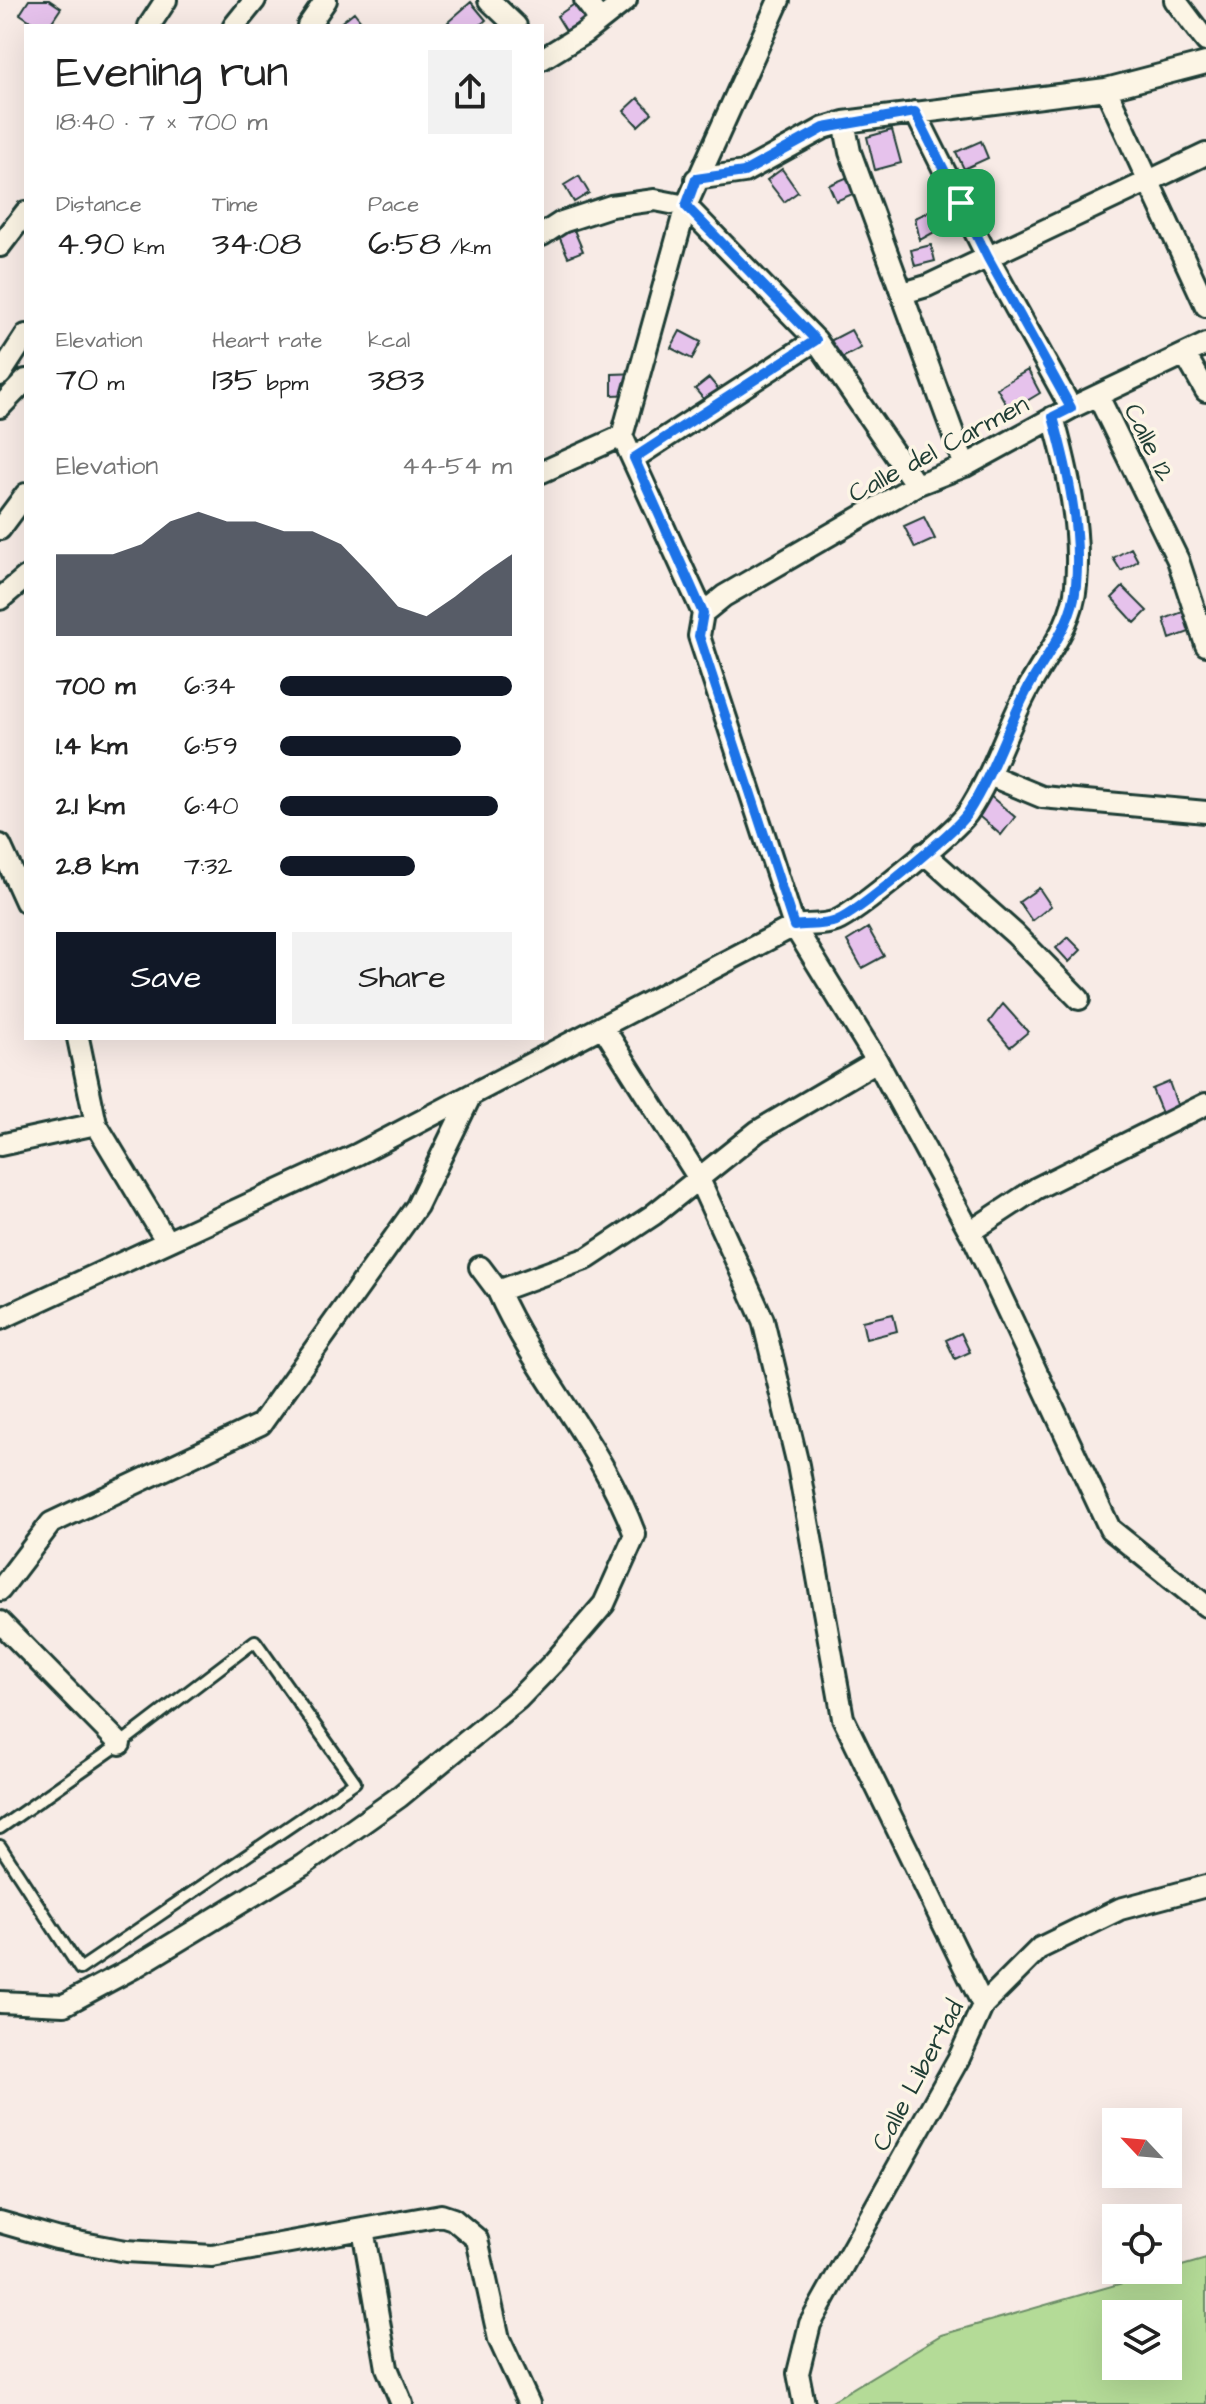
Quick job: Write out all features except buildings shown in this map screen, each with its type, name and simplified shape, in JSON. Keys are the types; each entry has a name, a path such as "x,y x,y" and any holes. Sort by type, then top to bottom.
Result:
{"street":[{"path":"236,24 255,0"},
{"path":"309,24 326,0"},
{"path":"489,0 514,24"},
{"path":"585,0 600,20"},
{"path":"544,54 600,20 626,0"},
{"path":"779,0 686,206 622,436 703,613 699,636 794,926 877,1061 970,1232 1110,1529 1206,1606"},
{"path":"1175,0 1206,41"},
{"path":"150,24 164,1"},
{"path":"696,179 744,172 824,128 844,122 1106,89 1206,63"},
{"path":"1106,89 1206,306"},
{"path":"0,1319 358,1154 794,926 836,921 965,817 989,775 1027,690 1065,627 1076,586 1071,495 1062,413 915,112"},
{"path":"844,122 850,152 965,466"},
{"path":"903,293 927,286 1206,154"},
{"path":"544,234 562,222 611,206 655,200 686,206 816,340 916,485"},
{"path":"0,246 24,215"},
{"path":"0,375 24,338"},
{"path":"634,458 816,340"},
{"name":"Calle del Carmen","path":"703,613 724,596 916,485 965,466 1062,413 1206,344"},
{"path":"1186,356 1206,391"},
{"path":"0,407 24,382"},
{"name":"Calle 12","path":"1098,396 1178,560 1206,645"},
{"path":"544,471 622,436"},
{"path":"0,529 24,497"},
{"path":"0,599 24,579"},
{"path":"989,775 1042,797 1206,812"},
{"path":"0,845 24,898"},
{"path":"924,853 1015,934 1079,999"},
{"path":"603,1027 698,1177 763,1320 798,1465 843,1718 983,2005"},
{"path":"78,1040 96,1124 167,1242"},
{"path":"498,1291 588,1258 653,1215 758,1131 877,1061"},
{"path":"0,1590 51,1523 261,1424 417,1206 470,1097"},
{"path":"970,1232 1037,1188 1206,1104"},
{"path":"0,1145 96,1124"},
{"path":"0,2002 64,2005 148,1960 303,1865 399,1797 518,1699 604,1604 635,1535 620,1494 517,1333 498,1291 480,1267"},
{"path":"0,1622 120,1744"},
{"name":"Calle Libertad","path":"804,2404 798,2373 810,2324 960,2056 983,2005 1040,1948 1120,1909 1206,1886"},
{"path":"0,2222 56,2238 126,2251 212,2256 441,2215 453,2219 477,2239 499,2339 529,2404"},
{"path":"363,2229 387,2368 402,2404"}],"lane":[{"path":"0,1828 120,1744 255,1641 355,1782 80,1969 0,1846"}],"green space":[{"path":"1206,2259 1206,2404 827,2404 941,2335 1119,2284 1182,2284 1182,2266"}],"route":[{"path":"915,112 961,203 1071,408 1053,417 1067,470 1074,521 1076,586 1065,627 1027,690 989,775 965,817 909,867 836,921 794,926 699,636 703,613 634,458 816,340 686,206 696,179 744,172 824,128 844,122 915,112"}]}
